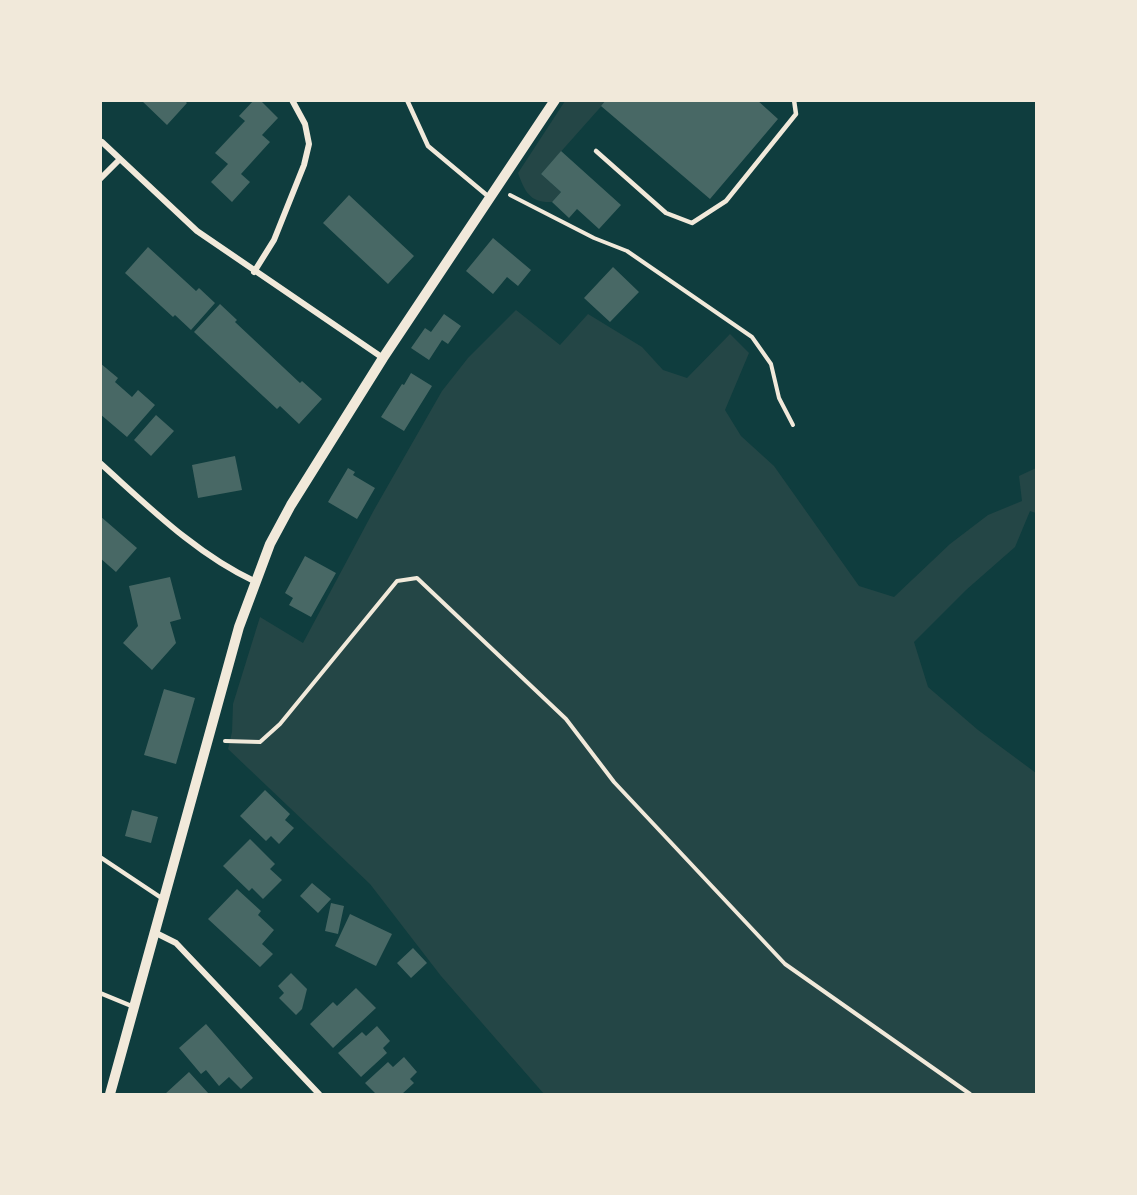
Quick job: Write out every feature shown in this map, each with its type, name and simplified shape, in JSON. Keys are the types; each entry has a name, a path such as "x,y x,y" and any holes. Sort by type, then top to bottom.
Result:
{"street":[{"path":"255,272 274,240 304,165 309,144 305,124 292,100"},
{"path":"110,1095 239,627 254,581 270,544 291,505 383,358 555,100"},
{"path":"102,142 197,231 383,358"},
{"path":"100,179 120,159"},
{"path":"100,463 211,557 254,581"},
{"path":"154,932 176,943 319,1095"}],"lane":[{"path":"407,100 428,146 489,198"},
{"path":"596,151 666,213 692,223 726,201 796,114 794,100"},
{"path":"100,857 163,899"},
{"path":"100,993 134,1007"}],"path":[{"path":"496,187 583,233 627,251 752,337 771,364 779,398 793,425"},
{"path":"207,738 236,742 260,742 280,724 397,581 417,578 566,719 614,782 785,964 970,1095"}],"shaded area":[{"path":"565,101 606,101 541,174 561,192 552,202 538,201 526,191 518,173"},
{"path":"516,310 560,345 588,314 642,347 663,370 687,378 730,334 749,353 725,410 741,436 774,466 859,586 894,597 950,544 988,515 1022,501 1019,476 1036,468 1036,513 1030,511 1015,547 966,590 914,642 928,687 978,730 1036,773 1036,1094 544,1094 441,976 370,884 228,749 232,732 233,704 260,617 303,643 374,510 442,391 468,358"}],"building":[{"path":"141,100 184,100 187,103 167,125"},
{"path":"254,100 260,100 278,118 262,135 270,142 241,174 250,182 232,202 211,182 228,164 215,153 245,121 239,116"},
{"path":"606,100 757,100 778,119 710,199 601,106"},
{"path":"561,151 621,205 599,229 577,209 569,218 552,202 561,192 541,174"},
{"path":"349,195 414,256 388,284 323,223"},
{"path":"493,238 531,270 518,286 507,277 493,294 466,271"},
{"path":"148,247 196,291 199,288 215,303 191,330 175,315 173,317 125,273"},
{"path":"613,267 639,292 610,322 584,298"},
{"path":"220,304 237,320 235,322 300,383 302,381 322,399 299,424 280,406 277,409 194,332"},
{"path":"444,314 461,326 448,344 442,340 429,360 411,348 425,328 431,332"},
{"path":"100,363 118,378 115,382 132,397 138,390 155,405 127,437 100,414"},
{"path":"411,373 432,386 404,431 381,417"},
{"path":"156,415 174,431 151,456 134,440"},
{"path":"235,456 242,490 198,498 192,465"},
{"path":"348,468 355,472 353,475 375,488 357,519 328,502"},
{"path":"100,516 137,548 116,572 100,558"},
{"path":"305,556 336,573 311,617 289,605 293,598 285,593"},
{"path":"170,577 181,619 170,622 176,643 152,670 123,643 138,626 129,586"},
{"path":"164,689 195,698 176,764 144,755"},
{"path":"265,790 290,814 285,820 294,828 279,844 271,836 266,841 240,816"},
{"path":"132,810 158,817 151,843 125,836"},
{"path":"250,839 275,864 270,869 282,880 263,899 252,888 249,891 223,866"},
{"path":"312,883 331,899 318,913 300,896"},
{"path":"237,889 261,911 258,915 274,930 262,944 273,954 260,967 208,919"},
{"path":"331,903 344,906 338,934 325,931"},
{"path":"350,914 392,934 376,966 335,946"},
{"path":"413,948 427,963 411,978 397,963"},
{"path":"291,973 307,989 302,1009 296,1015 279,998 284,993 278,986"},
{"path":"356,988 376,1008 333,1048 310,1024 333,1002 337,1006"},
{"path":"206,1024 253,1078 241,1089 229,1077 219,1086 206,1070 201,1074 179,1048"},
{"path":"377,1026 390,1041 383,1048 387,1053 361,1077 338,1053 362,1032 366,1036"},
{"path":"404,1057 417,1072 410,1079 414,1083 402,1094 376,1094 365,1083 388,1062 393,1067"},
{"path":"189,1072 209,1094 165,1094"}]}
